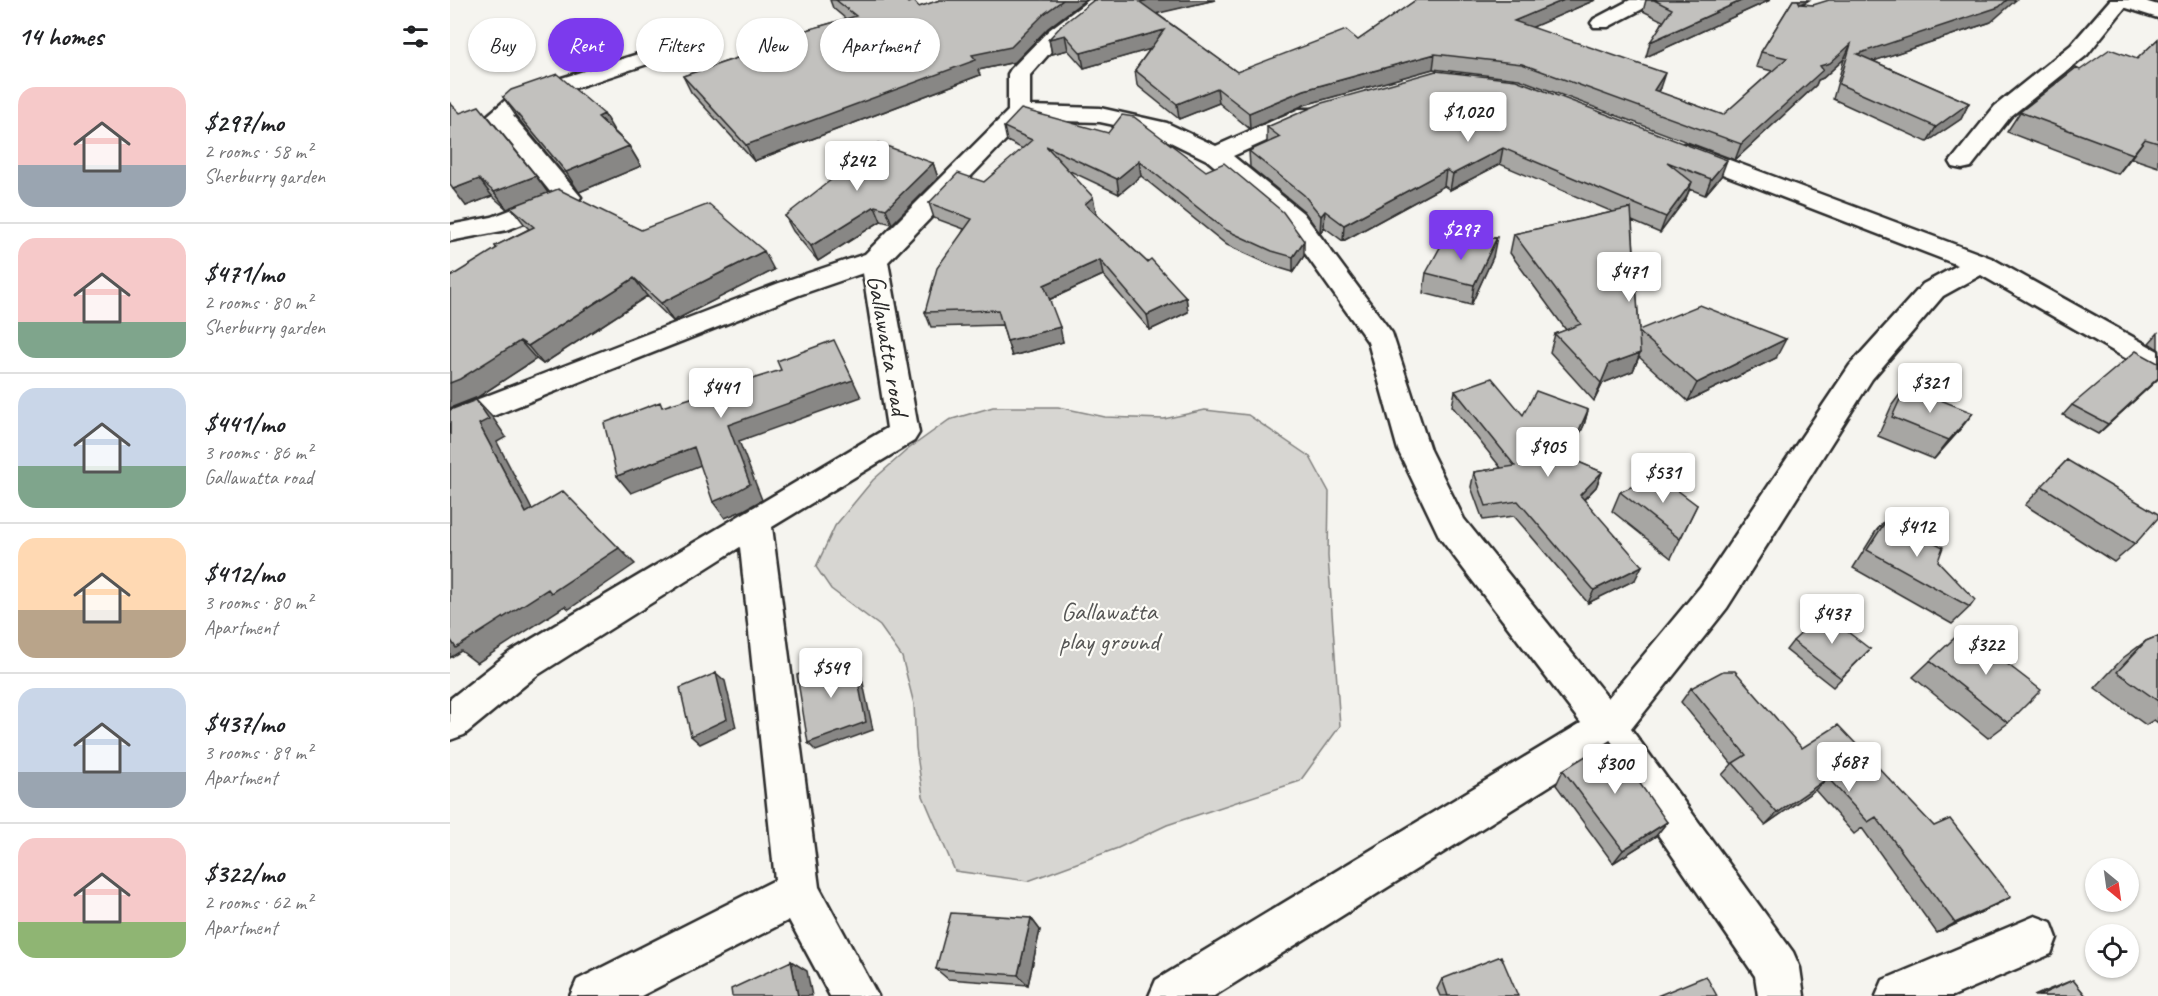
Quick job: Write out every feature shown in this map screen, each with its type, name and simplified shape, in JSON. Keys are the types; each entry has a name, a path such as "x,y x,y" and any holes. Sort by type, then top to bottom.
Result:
{"street":[{"path":"1102,0 1056,34 1019,74 1018,113 1100,115 1159,128 1216,155 1294,219 1382,340 1414,450 1452,528 1608,728 1778,968 1781,996"},
{"path":"1600,23 1645,0"},
{"path":"1962,162 2003,111 2079,50 2121,0 2158,12"},
{"path":"450,233 498,224 568,197 500,115 522,98 636,61"},
{"path":"1216,155 1333,105"},
{"name":"Gallawatta road","path":"754,521 903,433 874,260 1018,113"},
{"path":"1661,143 1981,264 2158,364"},
{"path":"450,422 789,289 874,260"},
{"path":"1172,996 1608,728 1714,597 1861,372 1933,290 1981,264"},
{"path":"450,722 523,664 754,521 798,892 855,996"},
{"path":"593,996 798,892"},
{"path":"1899,996 2035,938"}],"green space":[{"name":"Gallawatta play ground","path":"993,407 1058,407 1105,417 1164,419 1205,410 1248,415 1310,457 1329,492 1328,556 1340,726 1300,781 1167,825 1118,848 1028,881 955,871 923,796 916,748 914,704 902,657 880,626 831,589 816,567 835,526 873,480 907,450 949,420"}],"building":[{"path":"836,0 905,0 908,3 914,1 919,7 940,0 1063,0 1045,13 1011,47 972,55 976,60 746,145 683,76 695,72 724,72 724,62 736,58 736,72 808,72 808,30 820,26 820,72 940,72 940,18 849,18 856,16"},
{"path":"1094,0 1148,0 1140,2 1237,72 1346,30 1358,40 1416,0 1564,0 1514,21 1665,73 1654,90 1723,115 1787,58 1761,52 1793,0 1798,0 1800,4 1813,5 1829,0 2007,0 1999,7 1857,54 1969,103 1936,127 1839,84 1851,44 1830,63 1820,66 1823,70 1741,144 1522,64 1435,54 1304,90 1249,113 1217,88 1177,104 1135,70 1164,30 1081,53 1065,35 1049,39 1062,25"},
{"path":"1654,0 1743,0 1650,42 1672,9"},
{"path":"2158,39 2158,143 2145,139 2133,154 2020,112 2076,68 2080,70 2110,49 2137,59"},
{"path":"1436,71 1516,80 1727,160 1711,179 1667,162 1692,182 1666,217 1503,148 1453,174 1446,170 1344,225 1325,211 1321,216 1304,195 1249,151 1280,137 1267,127 1322,103"},
{"path":"557,74 604,114 598,117 629,146 566,172 503,97 511,90"},
{"path":"450,103 460,113 479,106 536,176 494,192 479,179 453,189 450,185"},
{"path":"1021,109 1108,133 1122,115 1134,117 1206,171 1224,163 1283,212 1304,241 1293,257 1272,251 1226,230 1139,161 1117,179 1046,146 1093,197 1085,204 1147,262 1151,259 1186,297 1147,315 1100,260 1044,285 1060,327 1007,341 998,310 925,312 937,268 972,219 929,203 958,173 984,182 1032,140 1004,127"},
{"path":"878,143 933,163 886,209 875,206 811,246 785,216"},
{"path":"558,189 641,230 709,204 764,251 661,303 634,278 528,346 520,341 450,383 450,277 497,248 495,246 534,227 511,207"},
{"path":"1631,208 1639,330 1700,305 1786,339 1697,383 1639,332 1640,353 1609,364 1601,383 1555,334 1581,324 1514,234"},
{"path":"1497,237 1474,285 1426,273 1443,242 1458,246"},
{"path":"834,340 853,380 728,425 750,484 713,502 694,447 617,476 604,423 660,402 662,407 781,370 777,361"},
{"path":"2136,351 2158,363 2158,378 2108,424 2072,405"},
{"path":"1492,378 1523,415 1536,391 1588,410 1567,457 1602,472 1580,495 1642,566 1594,590 1518,501 1486,506 1474,472 1515,466 1455,391"},
{"path":"1906,386 1973,413 1949,440 1892,417"},
{"path":"476,400 489,419 479,424 526,513 563,491 619,548 551,593 548,589 456,648 450,639 450,410"},
{"path":"2067,460 2158,514 2158,518 2135,544 2042,486"},
{"path":"1657,475 1697,505 1680,539 1620,492"},
{"path":"1891,513 1909,531 1943,547 1938,561 1975,600 1970,607 1867,550"},
{"path":"1823,613 1870,649 1841,678 1793,641"},
{"path":"1963,630 2041,690 2008,723 1930,661"},
{"path":"2158,636 2158,701 2117,672 2146,641"},
{"path":"853,655 866,722 808,743 797,675"},
{"path":"1723,671 1735,671 1802,748 1838,725 1934,826 1950,819 2011,897 1955,923 1876,817 1868,822 1828,778 1777,813 1733,763 1746,755 1691,688"},
{"path":"716,673 727,719 691,736 680,688"},
{"path":"1610,741 1667,822 1623,850 1563,770"},
{"path":"951,913 1031,918 1018,975 936,969"},
{"path":"1501,956 1518,996 1448,996 1442,979"},
{"path":"791,961 798,996 732,996 731,989"},
{"path":"1706,976 1717,996 1657,996"},
{"path":"2073,980 2086,996 2038,996"}]}
